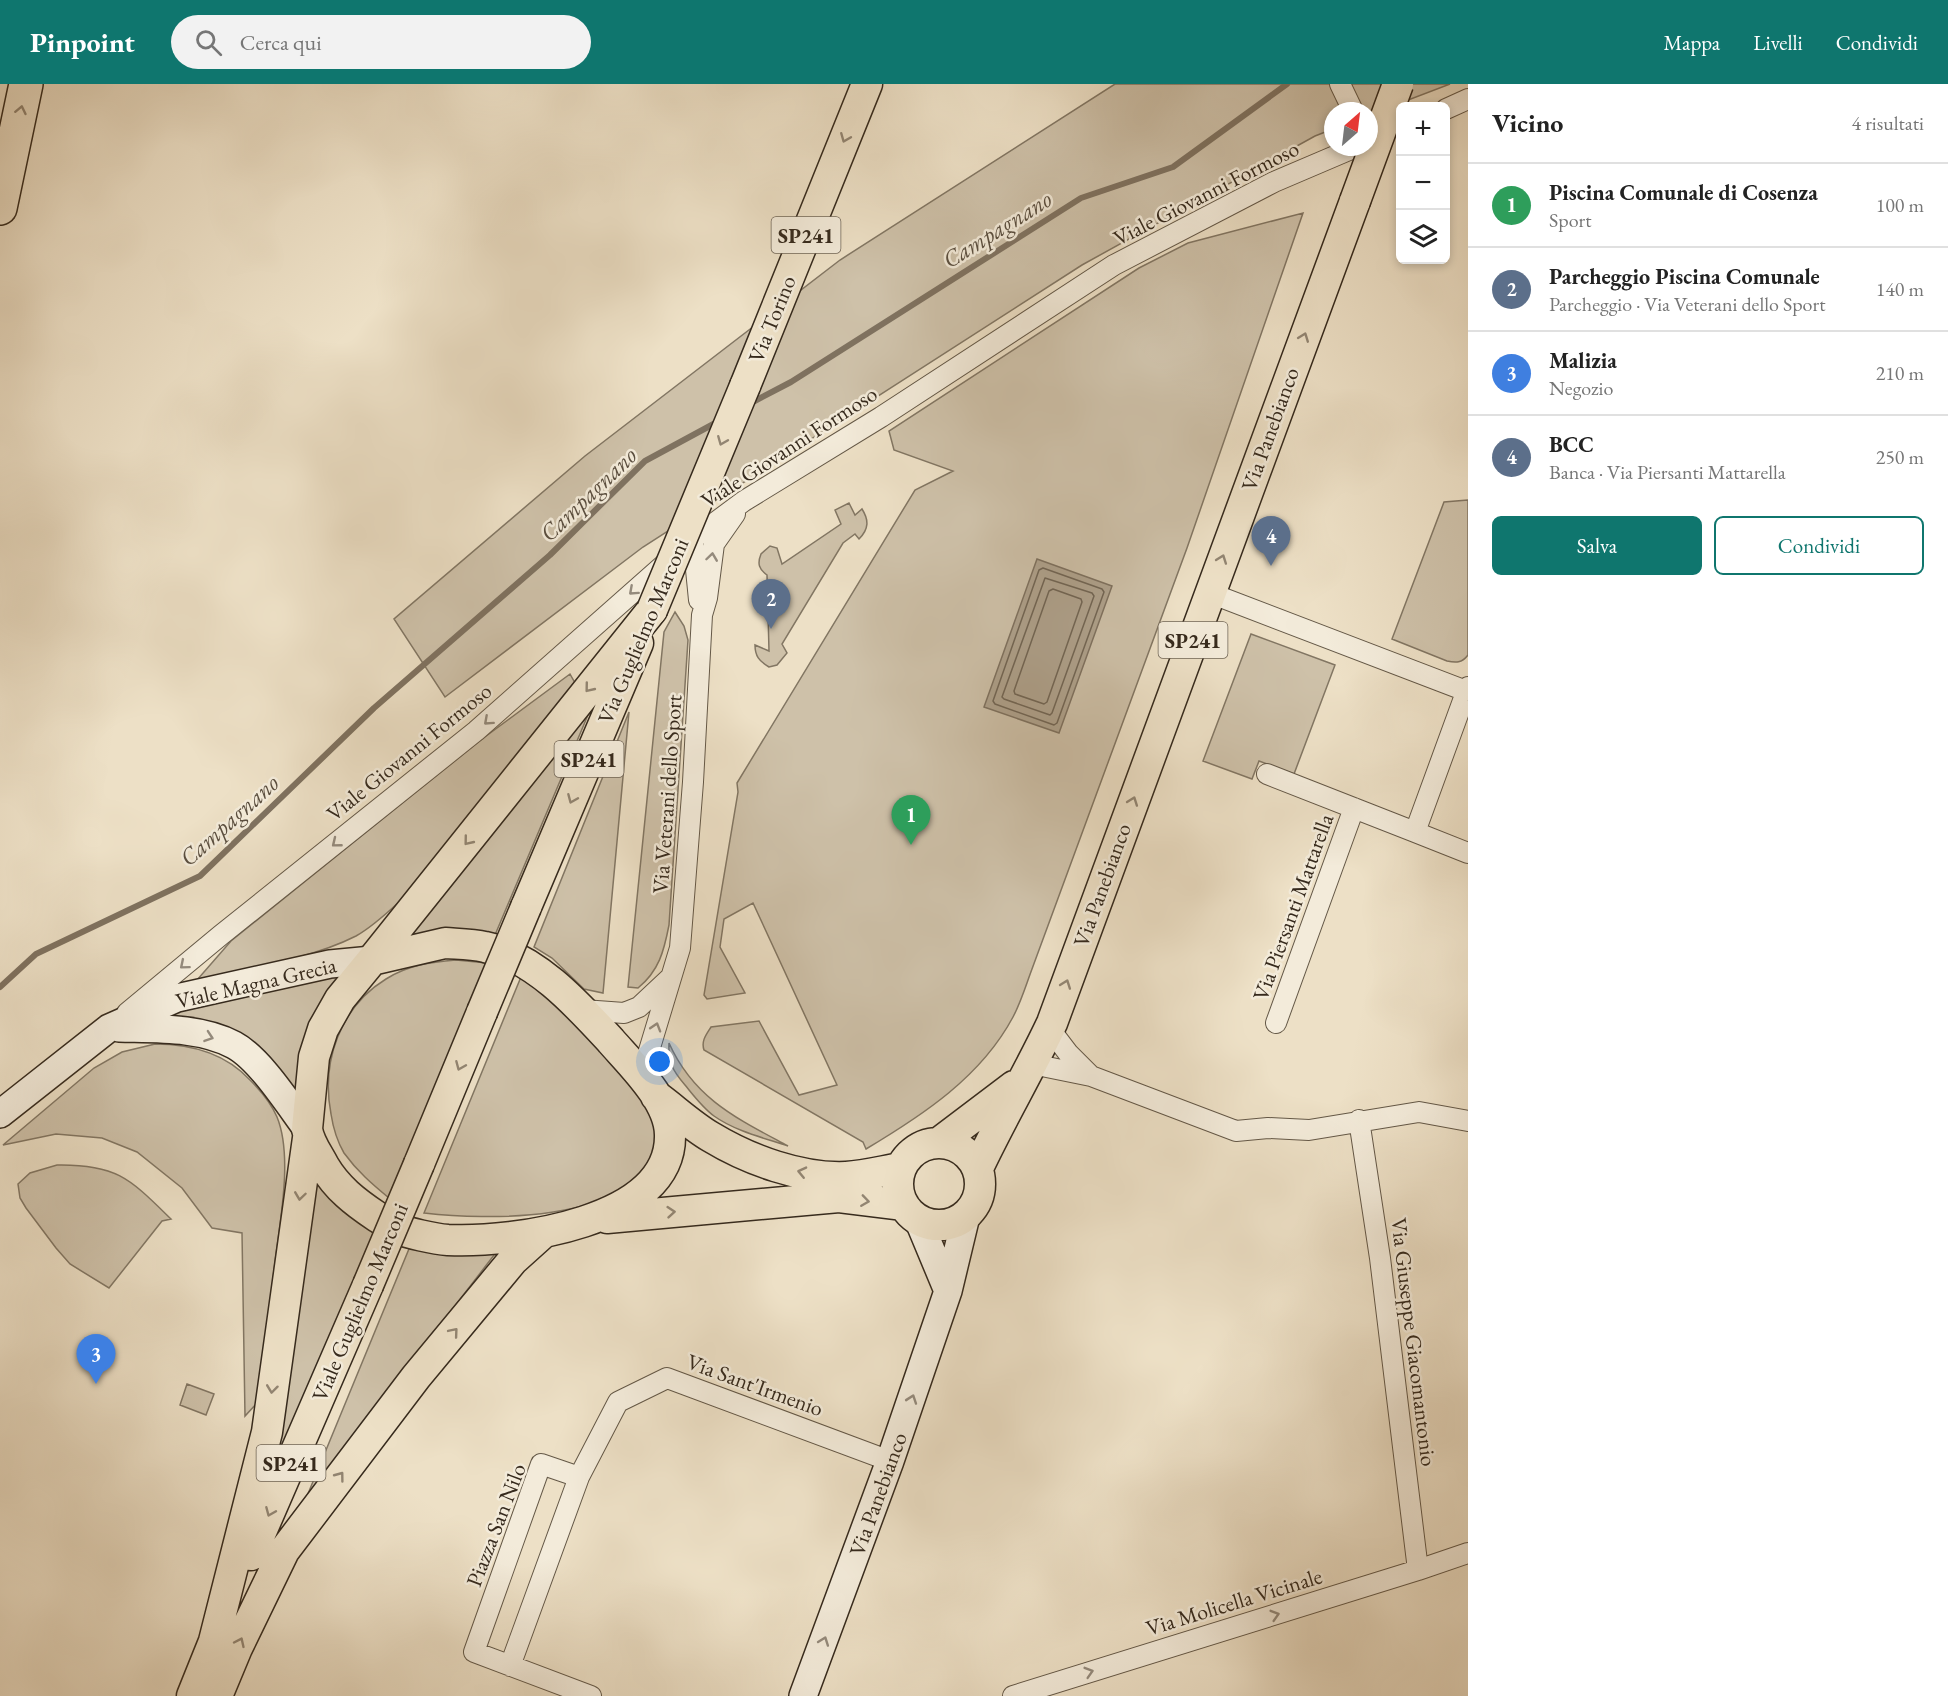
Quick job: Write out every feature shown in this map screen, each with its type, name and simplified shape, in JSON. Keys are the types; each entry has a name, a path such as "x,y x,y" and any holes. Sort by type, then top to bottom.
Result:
{"highway":[{"path":"0,208 26,84"}],"main road":[{"name":"Via Torino","path":"745,387 867,84"},
{"name":"Via Panebianco","path":"1378,123 1398,84"},
{"name":"Via Panebianco","path":"978,1168 1049,1028 1355,201 1365,156"},
{"name":"Via Guglielmo Marconi","path":"526,907 745,387"},
{"path":"214,1641 267,1432 308,1134 314,1057 323,1029 340,999 652,610"},
{"name":"Viale Guglielmo Marconi","path":"192,1696 368,1285 526,907"},
{"path":"372,960 445,943 486,947 525,962 583,1010 650,1087 710,1137 744,1154 784,1168 816,1175 847,1177 901,1168"},
{"name":"Via Panebianco","path":"940,1142 1029,1070"},
{"path":"308,1134 330,1175 351,1200 394,1228 447,1240 543,1233 592,1219 629,1201 647,1188 661,1172 668,1154 670,1134 667,1116 650,1087"},
{"path":"592,1219 839,1197 911,1212 930,1224 942,1225 966,1216 975,1206 980,1194 981,1181 978,1168 972,1158 952,1144 940,1142 928,1144 907,1157 898,1180 899,1193 911,1212"},
{"path":"217,1696 237,1648 284,1551 416,1377 513,1260 543,1233"}],"street":[{"path":"1340,84 1349,102"},
{"path":"1450,107 1468,99"},
{"name":"Viale Giovanni Formoso","path":"1378,140 1396,130"},
{"name":"Viale Giovanni Formoso","path":"109,1028 221,935 476,731 693,539 744,501 882,417 1114,265 1274,182 1339,156"},
{"name":"Via Veterani dello Sport","path":"650,1087 648,1054 673,975 681,936 693,782 702,615 707,598 714,544 744,501"},
{"name":"Via Veterani dello Sport","path":"693,539 702,615"},
{"path":"1210,593 1467,689 1415,832"},
{"path":"1267,774 1468,853"},
{"name":"Via Piersanti Mattarella","path":"1276,1023 1354,808"},
{"name":"Viale Magna Grecia","path":"0,1114 109,1028 177,998 330,964 372,960"},
{"path":"583,1010 602,1013 624,1012 639,1007 673,975"},
{"name":"Viale Magna Grecia","path":"109,1028 197,1033 234,1045 259,1066 308,1134"},
{"path":"1049,1028 1068,1053 1091,1076"},
{"path":"1029,1070 1091,1076 1236,1131 1268,1128 1309,1130 1419,1112 1468,1121"},
{"name":"Via Giuseppe Giacomantonio","path":"1359,1120 1380,1258 1418,1570"},
{"path":"911,1212 948,1291"},
{"name":"Via Panebianco","path":"803,1696 890,1461 948,1291 966,1216"},
{"name":"Via Sant'Irmenio","path":"579,1477 618,1402 667,1378 890,1461"},
{"name":"Piazza San Nilo","path":"514,1667 474,1652 541,1464 579,1477"},
{"path":"579,1477 514,1667 591,1696"},
{"name":"Via Molicella Vicinale","path":"1013,1696 1468,1553"}],"shaded area":[{"path":"1115,84 1450,84 1403,102 1396,102 1396,105 1378,112 1378,102 1324,102 1324,132 1082,265 643,547 445,697 394,619 585,456 840,260"},
{"path":"1303,213 1187,548 1016,1011 1000,1039 985,1058 949,1093 866,1149 863,1142 704,1050 704,1041 711,1027 759,1021 799,1095 837,1085 753,903 724,919 720,947 745,993 707,999 704,995 738,792 737,783 915,490 953,471 894,450 889,431 1139,268 1188,243"},
{"path":"1468,500 1468,655 1459,662 1453,662 1392,639 1444,502"},
{"path":"849,503 855,515 862,509 867,521 865,532 859,539 855,534 843,543 782,644 787,653 777,665 769,667 758,658 755,649 755,645 769,651 767,575 760,566 761,554 770,546 777,548 782,564 841,524 835,510"},
{"path":"675,612 684,626 688,640 669,925 663,952 651,975 638,988 628,987 664,632"},
{"path":"1251,634 1335,665 1294,774 1259,761 1252,779 1203,761"},
{"path":"570,674 575,683 399,902 379,920 356,936 319,951 197,980 231,941 474,745"},
{"path":"596,696 495,935 458,931 403,936"},
{"path":"629,712 603,993 584,989 552,958 534,947"},
{"path":"456,960 487,963 389,1198 354,1166 337,1139 332,1119 329,1075 337,1038 357,1005 386,979 411,967"},
{"path":"523,972 614,1062 658,1121 654,1153 639,1176 616,1193 586,1205 516,1216 482,1217 424,1213"},
{"path":"342,973 300,1064 294,1096 165,1019 173,1012"},
{"path":"669,1043 679,1062 704,1093 735,1116 788,1146 740,1130 710,1113 674,1071 669,1056"},
{"path":"155,1044 194,1048 230,1063 265,1097 277,1117 282,1133 284,1189 258,1402 245,1416 242,1233 212,1228 182,1188 137,1152 102,1138 56,1134 3,1145 94,1068 122,1052"},
{"path":"57,1165 77,1165 109,1171 133,1184 171,1219 162,1221 109,1288 70,1264 20,1198 18,1184 30,1173"},
{"path":"313,1168 377,1230 274,1484"},
{"path":"411,1244 501,1246 305,1501"},
{"path":"187,1384 214,1394 206,1415 180,1405"}],"water":[{"path":"1037,559 1112,586 1059,733 984,707"}],"waterway":[{"name":"Campagnano","path":"749,404 791,382 1081,198 1173,167 1287,84"},
{"name":"Campagnano","path":"0,987 36,954 200,876 374,708 550,555 645,461 719,421"}],"place":[{"name":"BCC","path":"1271,566"},
{"name":"Parcheggio Piscina Comunale","path":"771,629"},
{"name":"Piscina Comunale di Cosenza","path":"911,845"},
{"name":"Malizia","path":"96,1384"}]}
